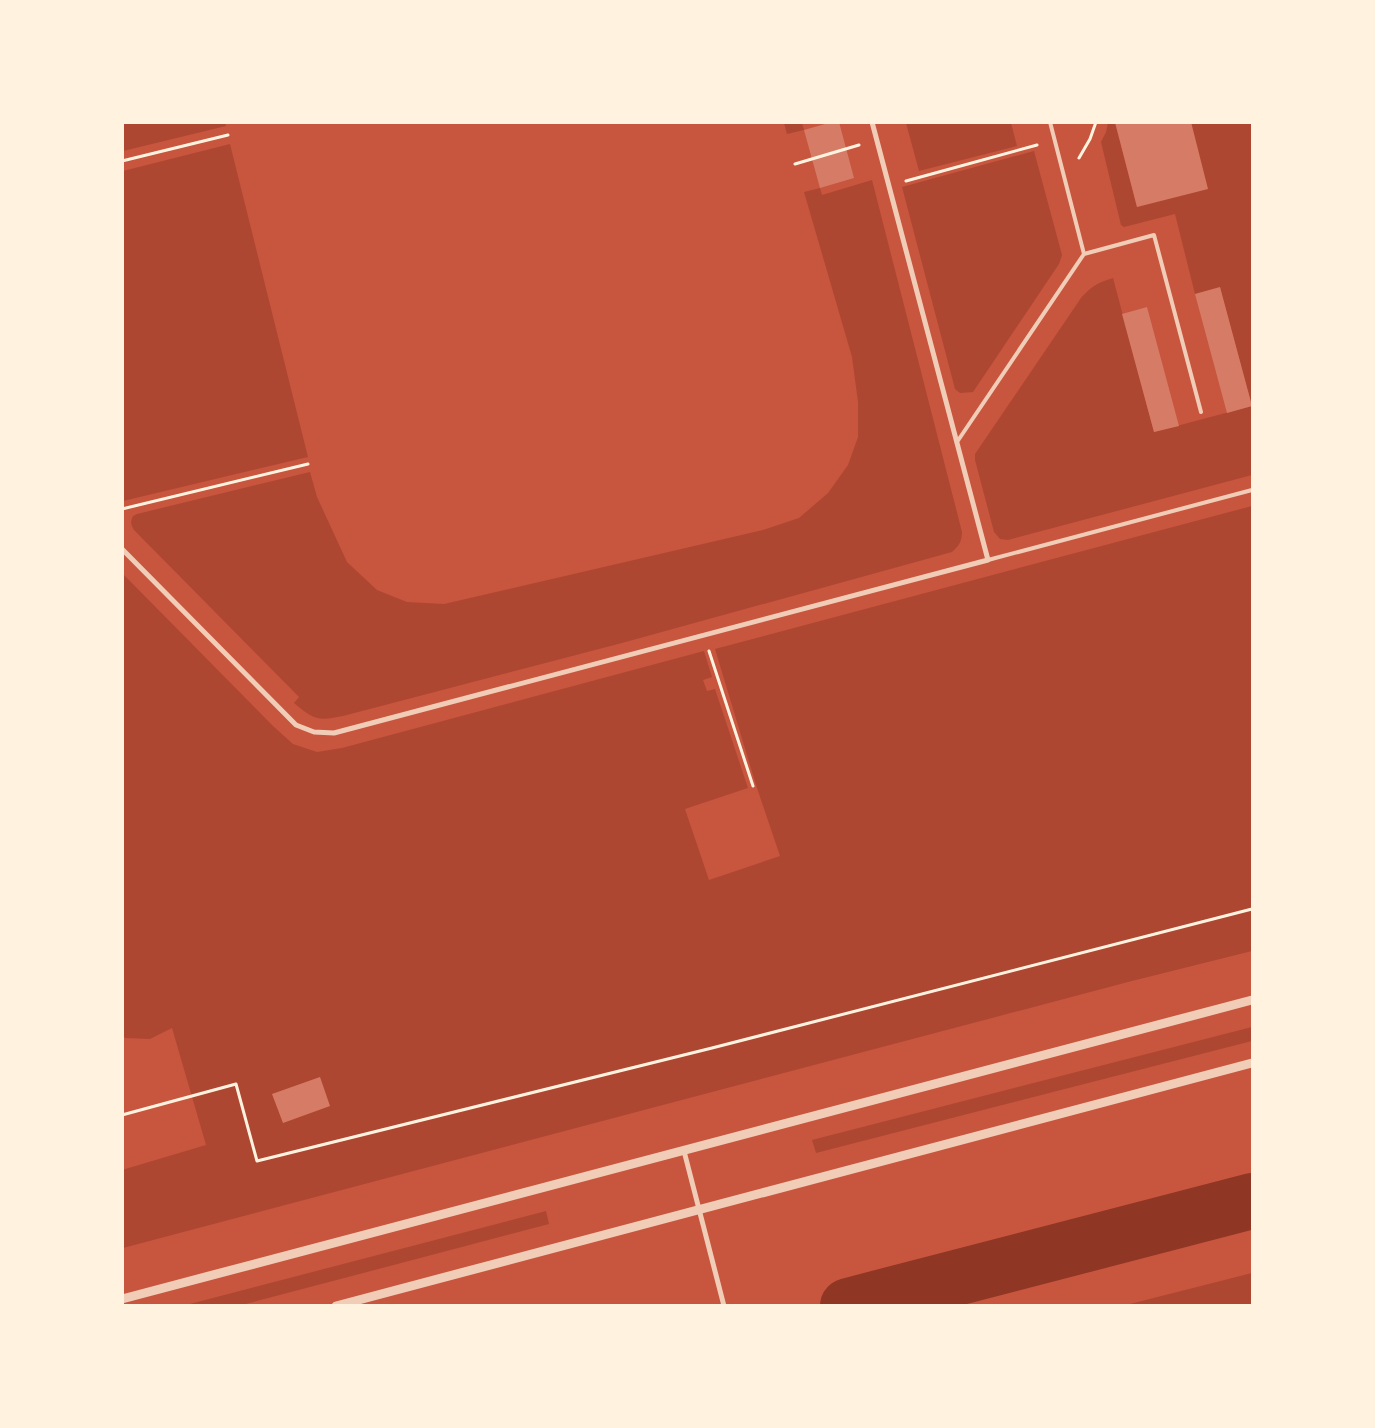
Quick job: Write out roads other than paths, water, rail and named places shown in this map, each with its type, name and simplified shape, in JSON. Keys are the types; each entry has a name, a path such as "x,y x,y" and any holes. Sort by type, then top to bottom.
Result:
{"street":[{"path":"122,549 296,725 314,732 334,733 988,560 872,122"},
{"path":"122,1299 1252,1000"},
{"path":"336,1306 1252,1063"},
{"path":"684,1151 724,1306"}],"lane":[{"path":"1050,122 1084,254"},
{"path":"956,442 1084,254 1154,235 1202,412"},
{"path":"988,560 1252,490"}],"waterway":[{"path":"848,1306 1252,1201"}]}
